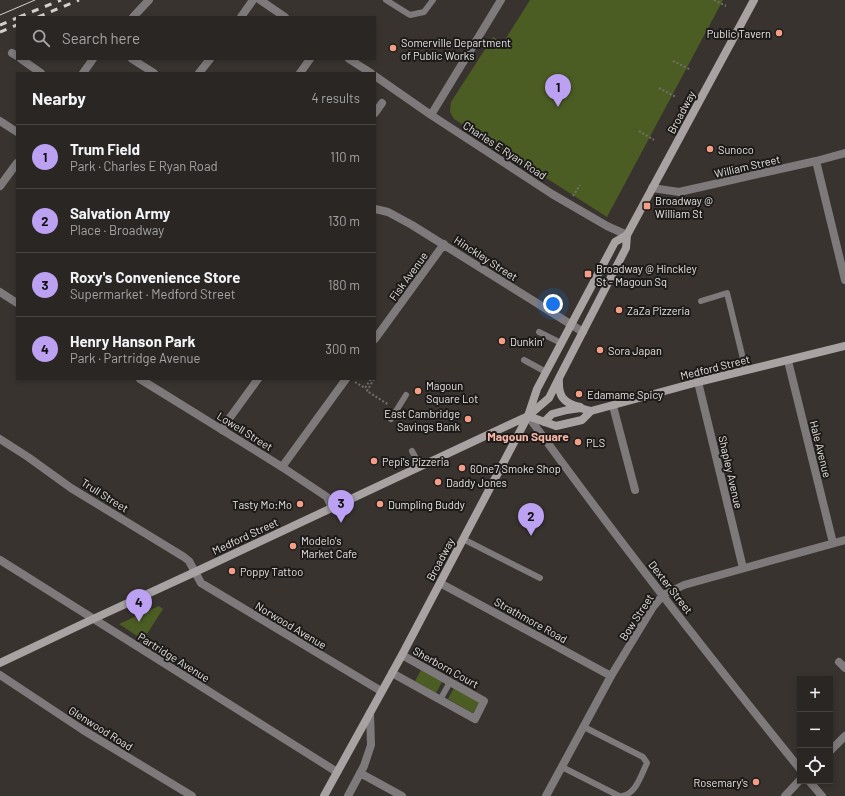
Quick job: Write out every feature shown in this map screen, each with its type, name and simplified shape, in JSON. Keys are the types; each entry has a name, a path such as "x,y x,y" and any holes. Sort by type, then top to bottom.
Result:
{"main road":[{"name":"Broadway","path":"528,416 548,398 559,378 626,248 627,235 754,0"},
{"name":"Broadway","path":"324,796 402,655 528,416 537,389 615,242 627,235"},
{"name":"Medford Street","path":"544,422 552,414 580,408 591,411 613,406 698,382 845,346"},
{"path":"559,378 559,392 563,400 570,405 580,408"},
{"name":"Medford Street","path":"0,664 528,416 556,426 582,420 591,411"}],"street":[{"path":"134,16 149,0"},
{"path":"241,16 253,0"},
{"path":"260,0 284,16"},
{"path":"431,115 501,0"},
{"path":"22,60 40,72"},
{"path":"84,72 92,60"},
{"path":"134,60 152,72"},
{"path":"200,72 209,60"},
{"path":"301,72 309,60"},
{"path":"351,60 369,72"},
{"name":"Charles E Ryan Road","path":"376,77 431,115 552,194 607,226 627,235"},
{"path":"376,112 382,104"},
{"path":"0,121 16,131"},
{"name":"William Street","path":"652,188 679,192 845,153"},
{"path":"816,161 845,280"},
{"path":"0,186 16,165"},
{"name":"Hinckley Street","path":"376,209 388,212 444,244 583,332"},
{"name":"Fisk Avenue","path":"376,339 444,244"},
{"path":"0,292 16,302"},
{"name":"Hale Avenue","path":"788,361 832,543"},
{"name":"Lowell Street","path":"144,380 327,497 332,508"},
{"path":"222,430 257,380"},
{"path":"282,467 349,380"},
{"name":"Shapley Avenue","path":"698,382 743,568"},
{"path":"613,406 635,490"},
{"name":"Dexter Street","path":"528,416 579,487 729,681 797,765"},
{"name":"Trull Street","path":"0,439 71,488 184,557 189,561 195,572"},
{"name":"Bow Street","path":"546,796 611,676 653,607 663,595 684,585 845,540"},
{"name":"Partridge Avenue","path":"0,560 337,772"},
{"name":"Norwood Avenue","path":"195,572 201,583 381,691"},
{"name":"Strathmore Road","path":"440,583 611,676"},
{"name":"Sherborn Court","path":"392,672 475,719 484,701 402,655"},
{"name":"Glenwood Road","path":"0,675 83,730 192,796"},
{"name":"Broadway","path":"348,796 360,773 371,745 370,713"},
{"path":"833,748 845,736"},
{"path":"360,773 402,796"},
{"path":"785,796 797,783"},
{"path":"812,784 822,796"}],"lane":[{"path":"386,0 410,15 424,12 432,0"},
{"path":"701,301 727,293 746,371"},
{"path":"539,332 561,343"},
{"path":"524,360 546,372"},
{"path":"391,419 406,395"},
{"path":"412,450 420,466"},
{"path":"463,539 540,578"},
{"path":"440,700 450,682"},
{"path":"562,767 620,796 626,796 633,791 647,763 643,757 584,727"}],"path":[{"path":"714,0 726,6"},
{"path":"674,61 691,70"},
{"path":"659,88 676,97"},
{"path":"639,131 654,140"},
{"path":"349,380 365,388 370,380"},
{"path":"373,380 367,391 392,407"}],"green space":[{"path":"530,0 723,0 607,217 454,119 450,112 451,102 493,37 503,43"},
{"path":"159,606 163,609 143,640 119,624"},
{"path":"421,670 442,682 436,693 415,681"},
{"path":"454,688 479,702 473,713 448,699"}],"tram line":[{"path":"0,15 35,0"}],"railway":[{"path":"21,16 61,0"},
{"path":"40,16 79,0"},
{"path":"0,25 16,18"},
{"path":"0,32 16,25"}],"place":[{"name":"Public Tavern","path":"779,33"},
{"name":"Somerville Department of Public Works","path":"393,48"},
{"name":"Trum Field","path":"558,107"},
{"name":"Sunoco","path":"710,149"},
{"name":"Broadway @ William St","path":"647,206"},
{"name":"Broadway @ Hinckley St - Magoun Sq","path":"588,274"},
{"name":"ZaZa Pizzeria","path":"619,310"},
{"name":"Dunkin'","path":"502,341"},
{"name":"Sora Japan","path":"600,350"},
{"name":"Magoun Square Lot","path":"418,391"},
{"name":"Edamame Spicy","path":"579,394"},
{"name":"East Cambridge Savings Bank","path":"468,419"},
{"name":"PLS","path":"578,442"},
{"name":"Pepi's Pizzeria","path":"374,461"},
{"name":"6One7 Smoke Shop","path":"462,468"},
{"name":"Daddy Jones","path":"438,482"},
{"name":"Tasty Mo:Mo","path":"300,504"},
{"name":"Dumpling Buddy","path":"380,504"},
{"name":"Roxy's Convenience Store","path":"341,523"},
{"name":"Salvation Army","path":"531,536"},
{"name":"Modelo's Market Cafe","path":"293,546"},
{"name":"Poppy Tattoo","path":"232,571"},
{"name":"Henry Hanson Park","path":"139,622"},
{"name":"Rosemary's","path":"756,782"}],"district":[{"name":"Magoun Square","path":"528,436"}]}
